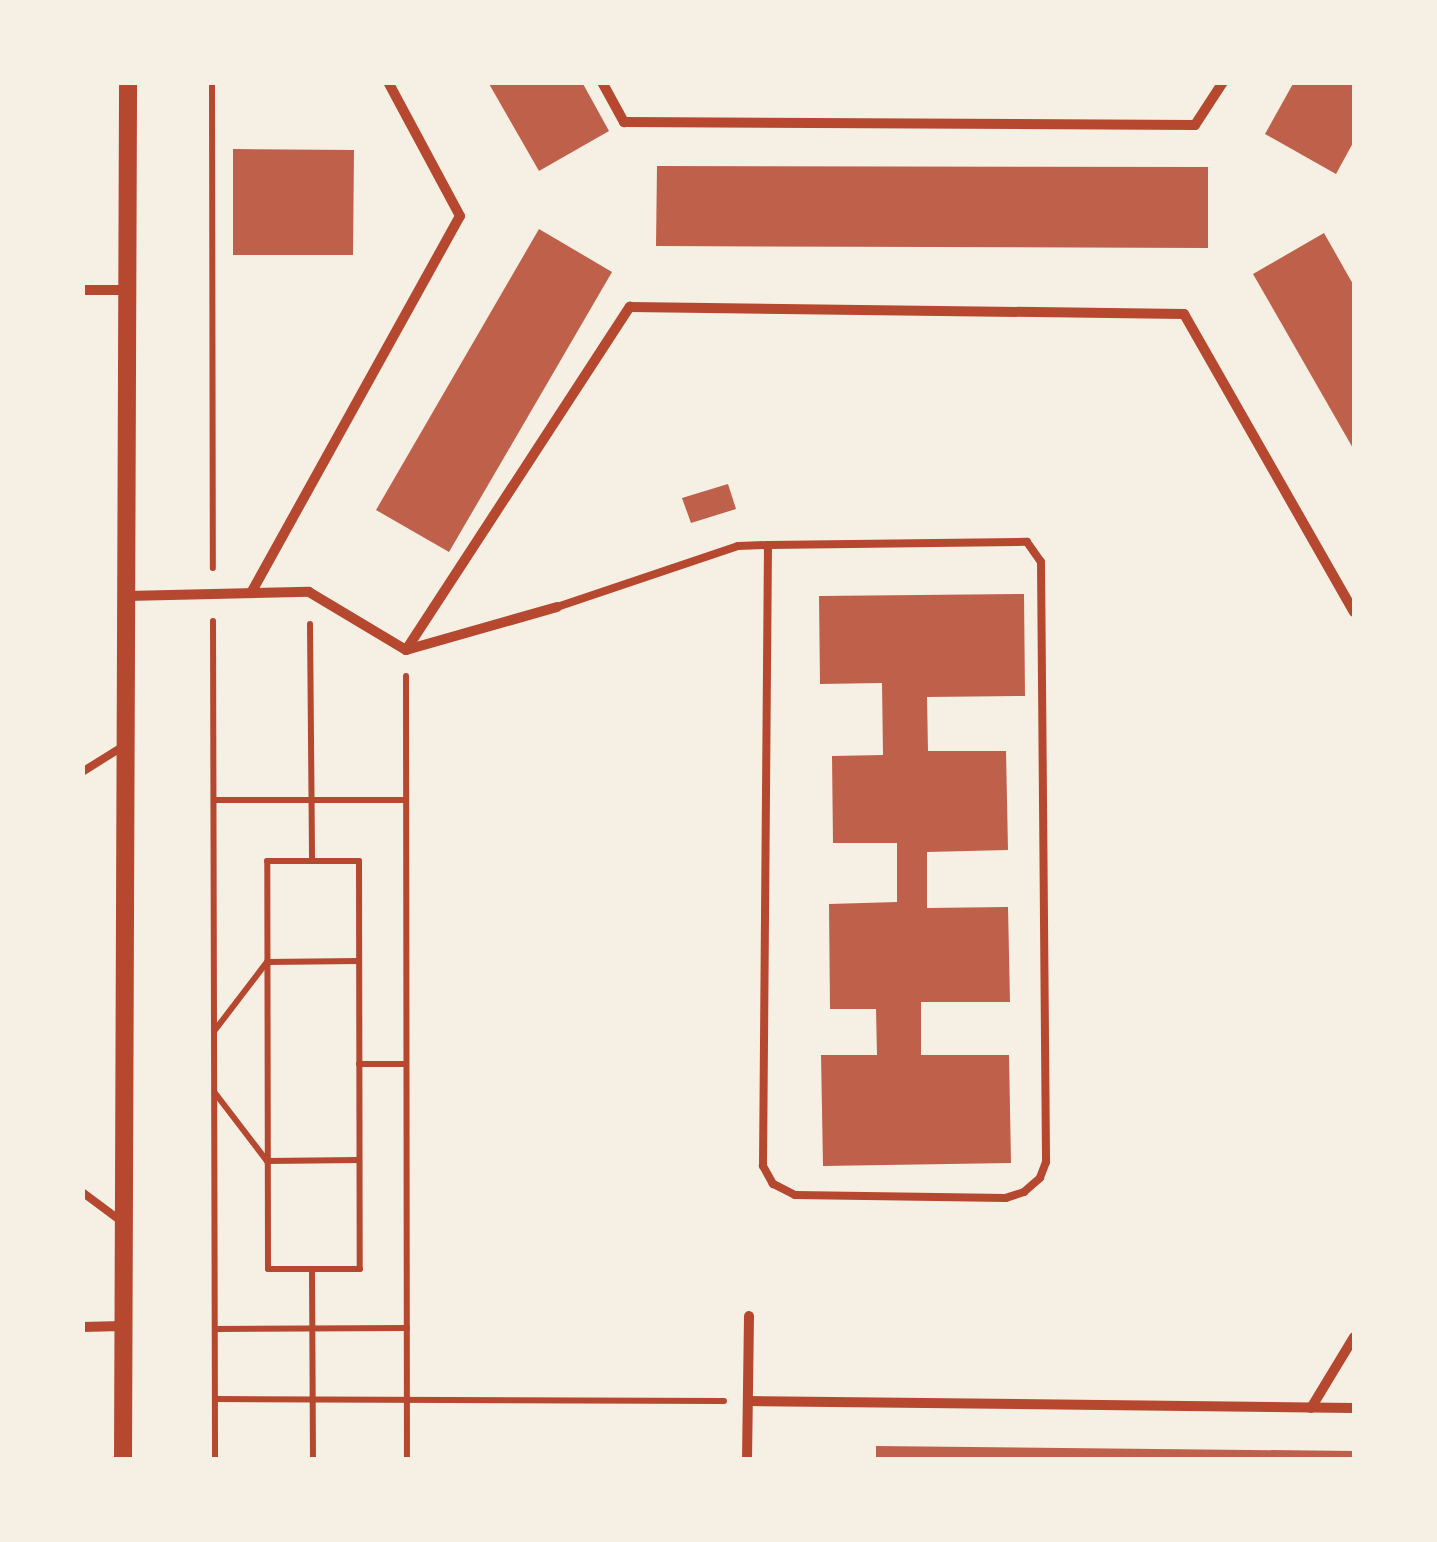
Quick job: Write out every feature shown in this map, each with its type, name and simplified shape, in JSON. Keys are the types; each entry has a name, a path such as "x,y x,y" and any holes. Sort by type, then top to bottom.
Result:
{"street":[{"path":"123,1460 128,82"},
{"path":"251,593 460,216 388,82"},
{"path":"602,82 624,122 1196,126 1224,82"},
{"path":"82,290 128,290"},
{"path":"406,650 630,307 1184,314 1354,612"},
{"path":"126,596 309,592 406,650 557,607"},
{"path":"748,1460 749,1316"},
{"path":"82,1327 123,1326"},
{"path":"1311,1408 1354,1337"},
{"path":"748,1401 1354,1408"}],"lane":[{"path":"557,607 738,546 768,545 1027,542 1041,562 1046,1162 1040,1178 1024,1192 1006,1198 795,1194 773,1184 763,1166 768,545"},
{"path":"82,772 126,744"},
{"path":"82,1192 121,1220"}],"path":[{"path":"212,82 216,1460"},
{"path":"309,592 312,861"},
{"path":"406,650 408,1460"},
{"path":"214,800 406,800"},
{"path":"267,861 312,861 358,861 360,1269 268,1269 267,861"},
{"path":"267,962 359,961"},
{"path":"214,1031 267,962"},
{"path":"359,1064 406,1064"},
{"path":"215,1092 267,1161"},
{"path":"267,1161 359,1160"},
{"path":"312,1269 313,1460"},
{"path":"215,1328 407,1328"},
{"path":"215,1399 748,1401"}],"building":[{"path":"488,82 582,82 609,131 539,171"},
{"path":"1294,82 1354,82 1354,141 1336,174 1265,134"},
{"path":"233,149 354,150 353,255 233,255"},
{"path":"657,166 1208,167 1208,248 656,246"},
{"path":"539,229 612,272 449,552 376,510"},
{"path":"1324,233 1354,286 1354,450 1253,274"},
{"path":"728,484 736,509 691,523 682,498"},
{"path":"1024,594 1025,696 927,697 928,751 1006,751 1008,850 927,852 927,908 1008,907 1010,1002 921,1002 921,1055 1009,1055 1011,1163 823,1166 821,1055 877,1055 876,1009 830,1009 829,904 897,902 897,843 833,843 832,756 883,755 882,683 820,684 819,596"},
{"path":"876,1446 1354,1451 1354,1460 876,1460"}]}
